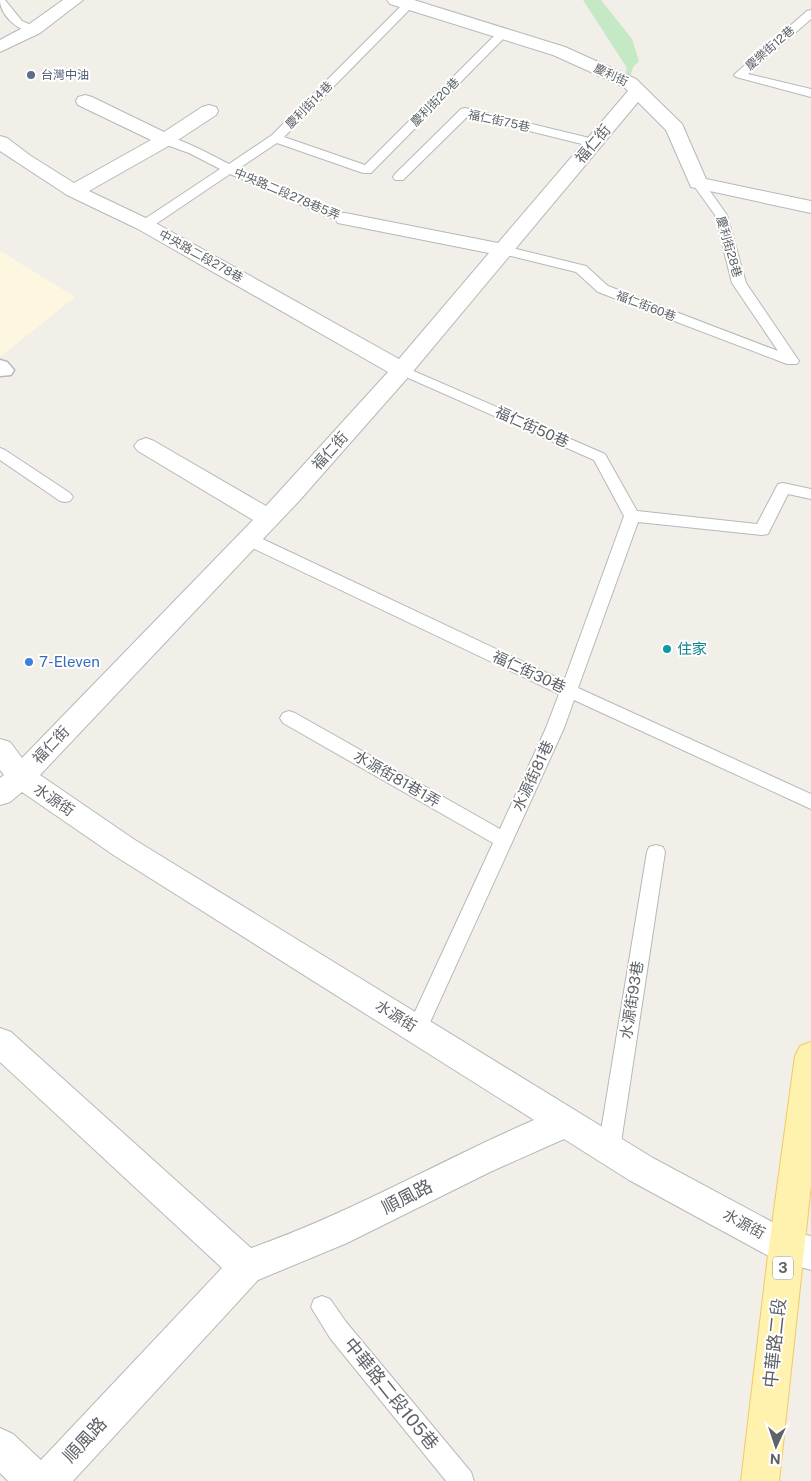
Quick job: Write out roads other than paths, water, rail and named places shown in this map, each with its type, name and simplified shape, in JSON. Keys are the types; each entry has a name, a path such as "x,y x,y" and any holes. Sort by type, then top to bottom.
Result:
{"main road":[{"name":"中華路二段","path":"760,1481 798,1250 811,1056"}],"street":[{"path":"0,47 34,29 74,0"},
{"name":"慶利街","path":"402,2 559,51 630,84 675,128 698,183"},
{"name":"福仁街","path":"10,785 268,518 402,370 638,90"},
{"path":"85,101 165,140"},
{"path":"74,191 165,140 209,111"},
{"name":"中央路二段278巷","path":"0,142 24,160 74,191 145,225 402,370"},
{"path":"698,183 811,207"},
{"path":"345,220 504,250"},
{"path":"146,446 268,518"},
{"name":"水源街","path":"0,750 10,785 125,848 641,1169 798,1250"},
{"path":"0,1042 246,1267"},
{"name":"順風路","path":"46,1481 246,1267 297,1249 389,1207 479,1160 566,1122"},
{"path":"0,1447 36,1481"}],"lane":[{"path":"0,1 18,23 34,29"},
{"name":"慶利街14巷","path":"367,170 276,138 402,2"},
{"name":"慶樂街12巷","path":"811,13 740,75 811,93"},
{"name":"慶利街20巷","path":"367,170 503,33"},
{"name":"福仁街75巷","path":"399,177 466,112 594,143"},
{"name":"中央路二段278巷5弄","path":"145,225 276,138"},
{"name":"中央路二段278巷5弄","path":"165,140 193,150 229,169 345,220"},
{"name":"慶利街28巷","path":"698,183 721,215 739,283 792,361"},
{"name":"福仁街60巷","path":"504,250 580,269 603,290 792,361"},
{"name":"福仁街50巷","path":"402,370 600,457 632,516"},
{"path":"0,453 64,498"},
{"path":"632,516 762,530 783,488 811,494"},
{"name":"水源街81巷","path":"416,1029 555,728 632,516"},
{"name":"福仁街30巷","path":"248,539 569,691 811,802"},
{"name":"水源街81巷1弄","path":"289,718 504,840"},
{"name":"水源街93巷","path":"608,1149 656,852"},
{"name":"中華路二段105巷","path":"322,1306 338,1330 462,1481"}],"place":[{"name":"台灣中油","path":"31,75"},
{"name":"住家","path":"667,649"},
{"name":"7-Eleven","path":"29,662"}]}
